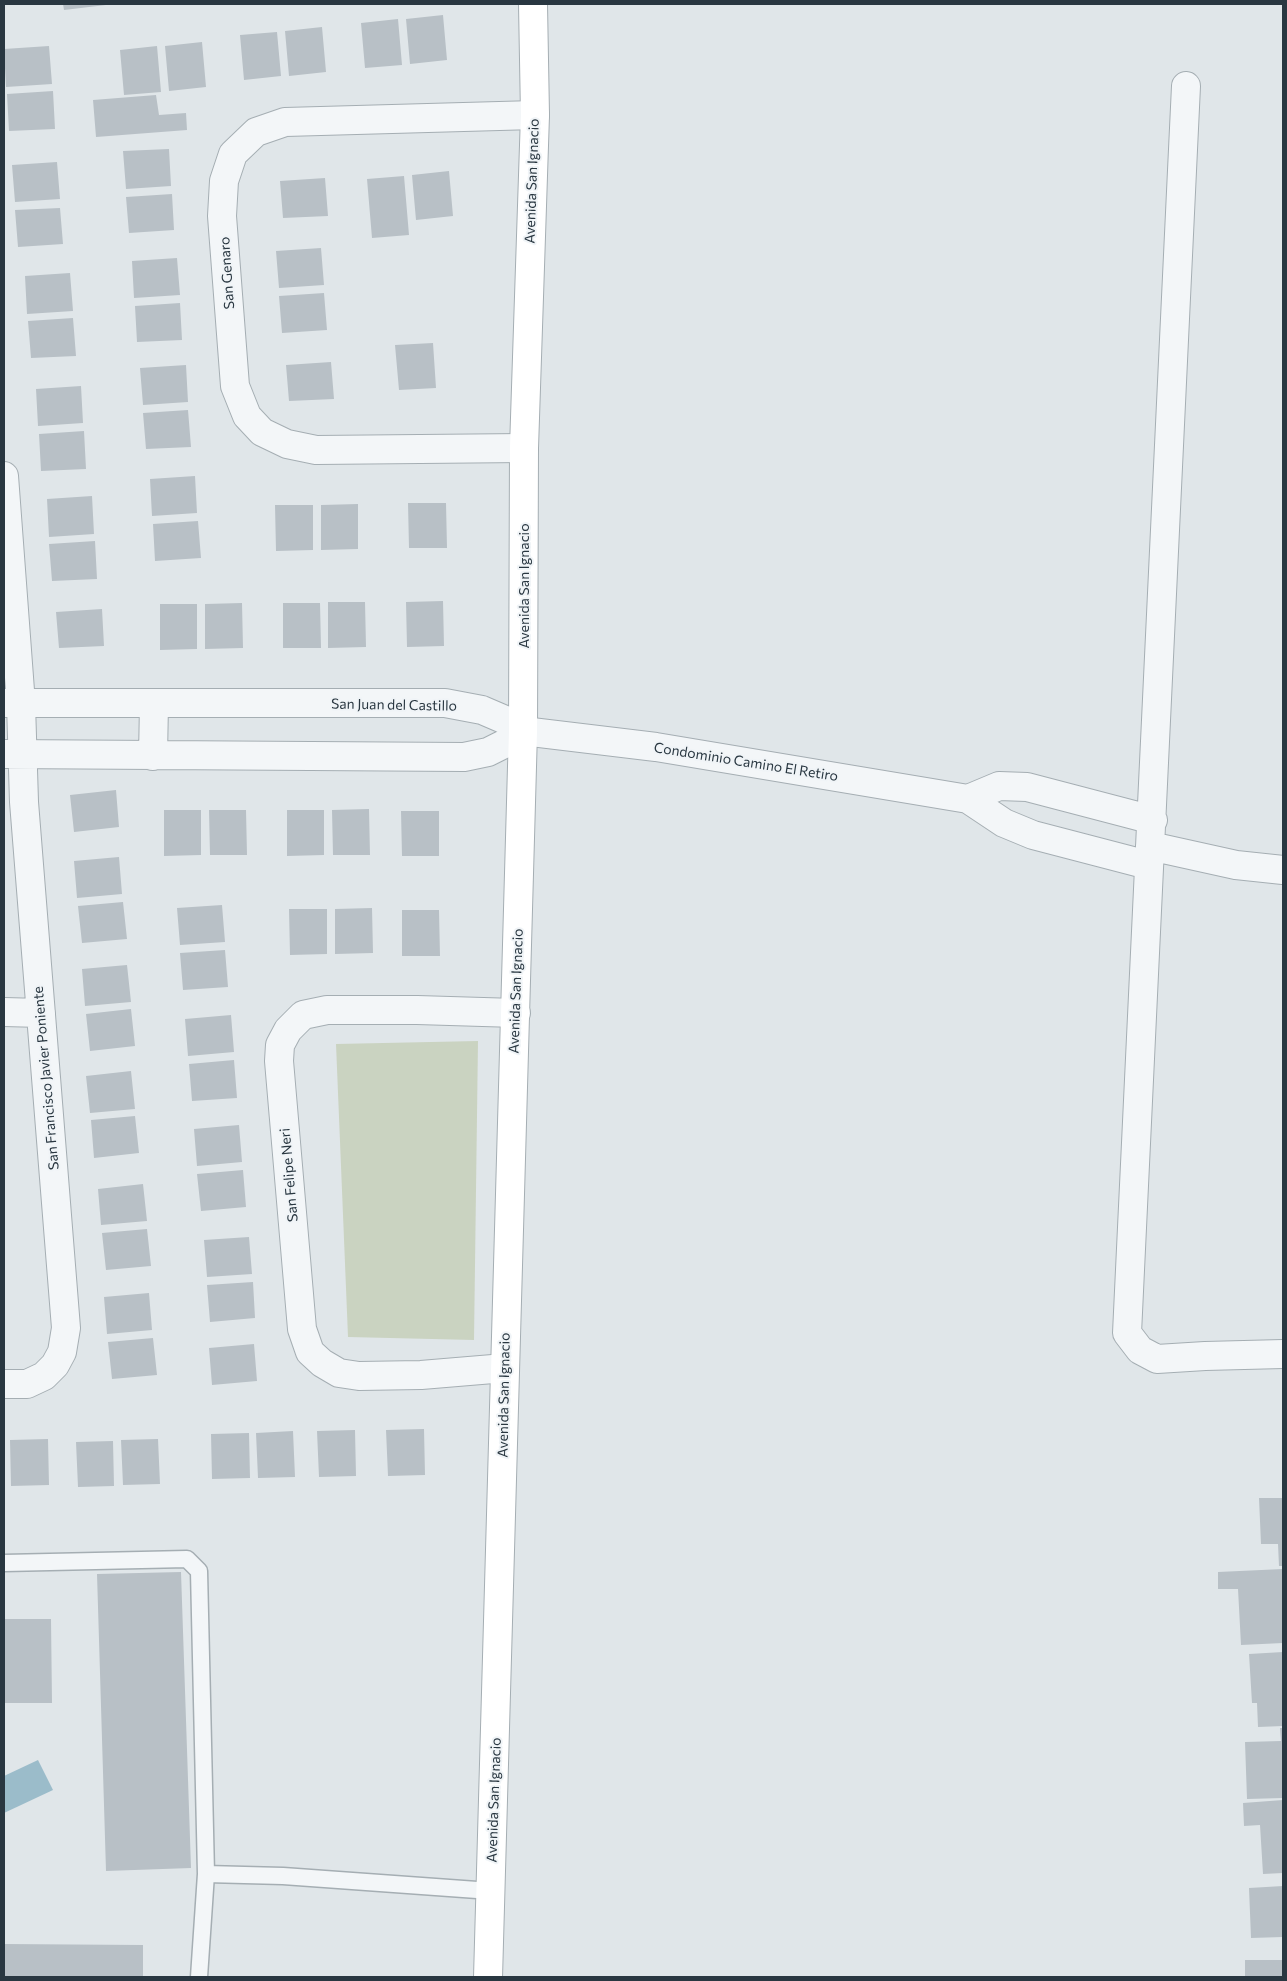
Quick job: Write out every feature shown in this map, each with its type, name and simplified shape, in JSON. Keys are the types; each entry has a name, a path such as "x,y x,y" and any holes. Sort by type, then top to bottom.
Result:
{"main road":[{"name":"Avenida San Ignacio","path":"488,1977 523,731 524,448 534,115 533,4"}],"street":[{"path":"1186,86 1127,1333 1140,1350 1157,1359 1283,1354"},
{"name":"San Genaro","path":"524,448 316,450 287,444 262,432 247,416 235,386 222,216 224,181 233,154 256,132 285,122 534,115"},
{"name":"San Francisco Javier Poniente","path":"4,476 13,754 24,802 66,1328 64,1343 56,1365 44,1376 15,1384"},
{"name":"San Juan del Castillo","path":"12,704 445,703 482,710 503,719 523,731"},
{"path":"153,756 154,704"},
{"path":"13,754 464,757 488,752 506,743 523,731"},
{"name":"Condominio Camino El Retiro","path":"523,731 656,747 968,799 1004,823 1033,835 1150,844"},
{"path":"968,799 1000,786 1027,787 1150,844 1236,865 1283,870"},
{"name":"San Felipe Neri","path":"505,1368 421,1375 359,1376 339,1373 322,1363 310,1352 302,1329 280,1071 280,1045 288,1030 303,1015 327,1010 516,1013"},
{"path":"4,1012 41,1013"}],"lane":[{"path":"4,1562 187,1559 199,1570 206,1874 199,1977"},
{"path":"206,1874 283,1876 491,1891"}],"green space":[{"path":"478,1041 474,1340 348,1337 336,1044"}],"water":[{"path":"38,1760 53,1790 4,1813 4,1776"}],"building":[{"path":"63,4 106,4 106,5 64,10"},
{"path":"443,15 447,60 410,64 406,19"},
{"path":"398,19 402,65 365,68 361,23"},
{"path":"322,27 326,72 289,76 285,31"},
{"path":"277,32 281,76 244,80 240,35"},
{"path":"202,42 206,87 169,91 165,46"},
{"path":"49,46 52,84 6,87 4,49"},
{"path":"157,46 161,92 124,95 120,50"},
{"path":"53,91 55,129 9,131 7,94"},
{"path":"156,95 159,115 186,113 187,130 96,137 93,100"},
{"path":"169,149 171,186 126,189 123,151"},
{"path":"57,162 60,199 15,202 12,165"},
{"path":"449,171 453,216 416,220 412,175"},
{"path":"404,176 409,235 372,238 367,179"},
{"path":"325,178 328,216 283,218 280,181"},
{"path":"172,194 174,230 129,233 126,197"},
{"path":"60,208 63,244 18,247 15,210"},
{"path":"321,248 324,285 279,288 276,251"},
{"path":"177,258 180,295 134,298 132,261"},
{"path":"70,273 73,311 27,314 25,276"},
{"path":"324,293 327,330 282,333 279,296"},
{"path":"180,303 182,340 137,342 135,306"},
{"path":"73,318 76,356 31,358 28,321"},
{"path":"433,343 436,388 399,390 395,345"},
{"path":"331,362 334,399 289,401 286,365"},
{"path":"186,365 188,402 143,405 140,368"},
{"path":"81,386 83,423 38,426 36,389"},
{"path":"188,410 191,447 146,449 143,413"},
{"path":"84,431 86,469 41,471 39,434"},
{"path":"195,476 197,513 152,516 150,479"},
{"path":"92,496 94,534 49,537 47,499"},
{"path":"408,503 446,503 447,548 409,548"},
{"path":"358,504 358,549 321,550 321,505"},
{"path":"275,505 313,505 313,550 276,551"},
{"path":"198,521 201,558 155,561 153,524"},
{"path":"95,541 97,579 52,581 49,544"},
{"path":"443,601 444,646 407,647 406,602"},
{"path":"328,602 365,602 366,647 328,648"},
{"path":"242,603 243,648 205,649 205,604"},
{"path":"283,603 320,603 321,648 283,648"},
{"path":"160,604 197,604 197,649 160,650"},
{"path":"102,609 104,646 59,648 56,612"},
{"path":"116,790 119,827 74,832 70,795"},
{"path":"369,809 370,855 333,855 332,810"},
{"path":"164,810 201,810 201,855 164,856"},
{"path":"209,810 246,810 247,855 210,855"},
{"path":"287,810 324,810 324,855 287,856"},
{"path":"401,811 439,811 439,856 402,856"},
{"path":"119,857 122,894 77,898 74,861"},
{"path":"123,902 127,939 82,943 78,906"},
{"path":"222,905 225,942 180,945 177,908"},
{"path":"372,908 373,953 335,954 335,909"},
{"path":"289,909 327,909 327,954 290,955"},
{"path":"402,910 439,910 440,956 402,956"},
{"path":"225,950 228,987 183,990 180,953"},
{"path":"127,965 131,1002 85,1006 82,969"},
{"path":"131,1009 135,1046 90,1051 86,1014"},
{"path":"231,1015 234,1052 188,1056 185,1019"},
{"path":"234,1060 237,1098 192,1101 189,1064"},
{"path":"131,1071 135,1109 90,1113 86,1076"},
{"path":"135,1116 139,1153 94,1158 91,1120"},
{"path":"239,1125 242,1162 197,1166 194,1129"},
{"path":"243,1170 246,1207 201,1211 197,1174"},
{"path":"143,1184 147,1221 101,1225 98,1189"},
{"path":"147,1229 151,1266 106,1270 102,1233"},
{"path":"249,1237 252,1274 207,1277 204,1240"},
{"path":"253,1282 255,1318 210,1322 207,1285"},
{"path":"149,1293 152,1330 107,1334 104,1297"},
{"path":"153,1338 157,1375 112,1379 108,1342"},
{"path":"254,1344 257,1381 212,1385 209,1348"},
{"path":"424,1429 425,1475 388,1476 386,1430"},
{"path":"355,1430 356,1476 319,1477 317,1431"},
{"path":"293,1431 295,1477 258,1478 256,1433"},
{"path":"249,1433 250,1478 212,1479 211,1434"},
{"path":"48,1439 49,1485 11,1486 10,1440"},
{"path":"158,1439 160,1484 123,1485 121,1440"},
{"path":"113,1441 114,1486 78,1487 76,1442"},
{"path":"1259,1498 1283,1498 1283,1566 1279,1566 1278,1544 1261,1544"},
{"path":"1283,1569 1283,1643 1241,1645 1238,1589 1218,1589 1218,1572"},
{"path":"181,1572 191,1868 106,1871 97,1574"},
{"path":"4,1619 51,1619 52,1703 4,1703"},
{"path":"1283,1652 1283,1726 1258,1727 1257,1703 1252,1703 1249,1654"},
{"path":"1280,1728 1283,1728 1283,1798 1247,1799 1245,1742 1281,1741"},
{"path":"1283,1800 1283,1873 1263,1874 1260,1825 1244,1826 1243,1803"},
{"path":"1283,1886 1283,1937 1251,1938 1249,1888"},
{"path":"4,1944 143,1945 143,1977 4,1977"},
{"path":"1245,1960 1283,1960 1283,1977 1245,1977"}]}
